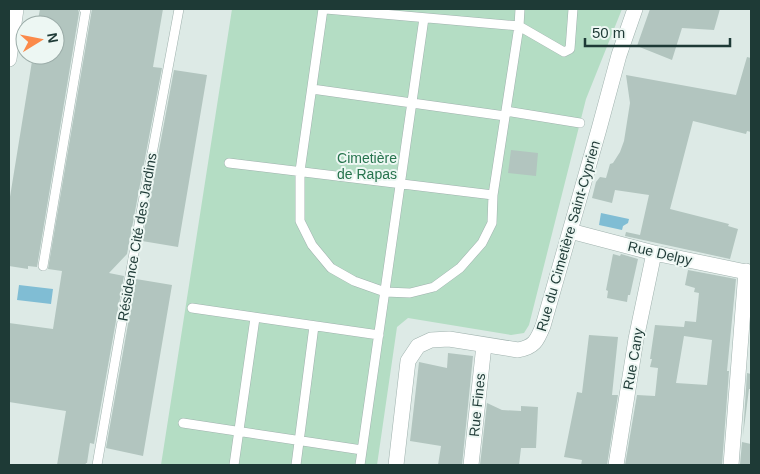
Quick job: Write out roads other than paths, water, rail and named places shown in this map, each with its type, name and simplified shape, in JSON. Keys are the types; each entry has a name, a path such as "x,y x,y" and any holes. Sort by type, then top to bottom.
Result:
{"street":[{"path":"9,59 16,9"},
{"name":"Rue du Cimetière Saint-Cyprien","path":"396,465 408,361 418,346 431,340 449,339 518,350 529,348 538,339 600,129 619,55 636,9"},
{"name":"Rue Delpy","path":"570,231 654,253 748,272"},
{"name":"Rue Cany","path":"616,465 636,338 654,253"},
{"path":"731,465 748,272"},
{"name":"Rue Fines","path":"471,465 484,345"}],"lane":[{"path":"43,266 86,9 84,9"},
{"name":"Résidence Cité des Jardins","path":"97,465 140,213 179,9"},
{"path":"520,9 519,26 493,195 492,223 482,243 460,268 434,287 410,293 385,292 354,281 331,268 312,244 300,221 300,171 324,9 519,26 564,52 570,49 574,9"},
{"path":"360,465 424,18"},
{"path":"312,89 580,123"},
{"path":"229,162 493,195"},
{"path":"192,308 379,335"},
{"path":"234,465 255,318"},
{"path":"296,465 314,326"},
{"path":"183,423 362,450"}],"water":[{"path":"601,213 629,219 628,223 623,226 622,230 599,225"},
{"path":"19,285 53,289 51,304 17,300"}],"park label":[{"name":"Cimetière de Rapas","path":"367,166"}]}
